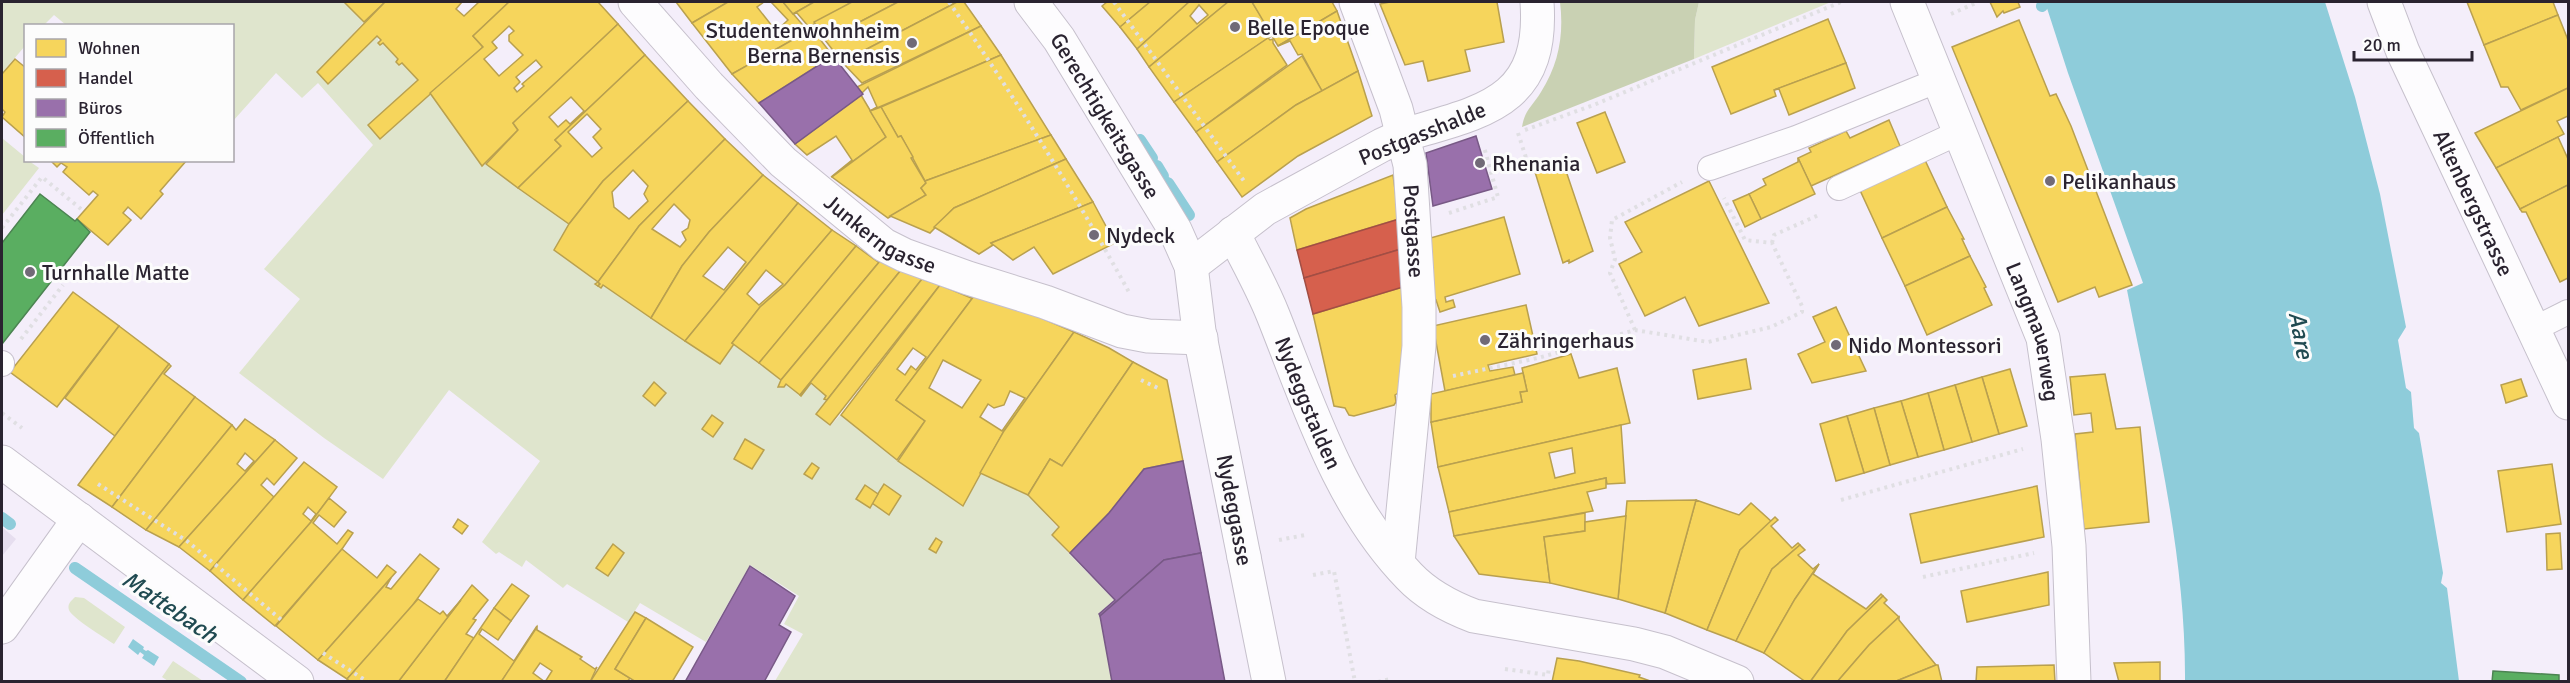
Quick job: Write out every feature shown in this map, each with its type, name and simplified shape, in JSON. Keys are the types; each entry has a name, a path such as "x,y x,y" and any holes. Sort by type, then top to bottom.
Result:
{"street":[{"name":"Junkerngasse","path":"635,2 709,86 783,162 884,245 904,255 1045,302 1122,331 1148,336 1201,338"},
{"name":"Gerechtigkeitsgasse","path":"1031,2 1059,39 1175,230 1191,266 1201,338"},
{"name":"Postgasse","path":"1356,2 1404,135 1410,165 1419,307 1416,397 1398,563"},
{"name":"Postgasshalde","path":"1191,266 1265,209 1289,195 1404,135 1487,108 1513,91 1521,82 1534,53 1538,23 1537,2"},
{"name":"Langmauerweg","path":"1907,2 2043,338 2058,439 2069,546 2074,681"},
{"name":"Altenbergstrasse","path":"2384,2 2403,52 2568,403"},
{"name":"Nydeggstalden","path":"1233,233 1272,313 1312,418 1361,512 1398,563 1423,589 1449,606 1474,616 1634,644 1665,652 1737,681"},
{"name":"Nydeggasse","path":"1201,338 1269,681"},
{"path":"2,462 287,678"},
{"path":"2,627 79,519"}],"lane":[{"path":"1710,168 1796,138 1939,80"},
{"path":"1839,188 1960,132"},
{"path":"2534,329 2568,312"}],"path":[{"path":"949,2 993,65 1105,249"},
{"path":"1114,2 1251,191"},
{"path":"1509,136 1581,110 1841,2"},
{"path":"1518,133 1530,170"},
{"path":"1454,211 1498,197 1483,145 1492,142"},
{"path":"1635,330 1610,273 1615,259 1610,238 1612,220 1710,168 1745,240 1772,243"},
{"path":"2,228 42,177 81,209"},
{"path":"1489,368 1538,358 1635,330 1708,342 1771,327 1802,312 1802,306 1772,243 1774,235 1833,208 1839,188"},
{"path":"2,364 63,285"},
{"path":"1142,380 1160,389"},
{"path":"1841,500 2058,439"},
{"path":"94,482 188,541 291,628"},
{"path":"1273,541 1305,536"},
{"path":"1923,577 2069,546"},
{"path":"1313,575 1334,571 1356,681"},
{"path":"315,647 368,681"},
{"path":"1505,669 1538,674"},
{"path":"1378,681 1390,679"}],"shaded area":[{"path":"2,527 16,539 2,556"}],"green space":[{"path":"2,2 344,2 364,22 317,72 328,84 377,36 380,45 383,43 398,59 396,62 399,65 402,63 418,80 368,125 380,139 430,93 482,166 486,164 569,224 554,250 597,282 600,288 603,285 720,364 734,345 782,381 778,386 780,388 786,384 801,396 811,384 826,396 826,400 816,414 830,426 840,415 898,461 963,506 982,473 1029,496 1058,528 1051,535 1114,600 1099,613 1112,681 775,681 803,634 784,624 799,596 750,565 706,642 640,603 628,622 567,584 563,588 526,560 522,567 499,552 496,554 482,542 540,461 449,390 383,479 324,438 239,373 300,299 264,269 373,145 318,83 302,98 276,73 234,120 234,24 65,24 54,15 45,24 24,24 24,47 2,73"},
{"path":"1560,2 1699,2 1695,20 1694,59 1522,127 1527,112 1547,81 1556,60 1561,26"},
{"path":"1699,2 1831,2 1694,59 1695,20"},
{"path":"2,138 24,156 24,162 30,162 39,168 2,215"},
{"path":"75,597 84,598 125,627 114,644 71,614 69,606"},
{"path":"173,661 203,681 168,681 162,677"}],"water":[{"name":"Aare","path":"2045,2 2325,2 2355,97 2380,194 2406,327 2398,340 2406,388 2411,392 2414,428 2419,433 2443,573 2441,583 2447,588 2459,681 2185,681 2184,632 2174,534 2157,436 2127,290 2143,283"},
{"path":"133,639 144,647 143,649 159,657 154,666 142,658 144,655 140,652 138,655 128,647"}],"building: Wohnen":[{"path":"344,2 385,2 364,22"},
{"path":"385,2 462,2 456,9 464,16 479,2 509,2 473,36 483,47 380,139 368,125 418,80 402,63 399,65 396,62 398,59 383,43 380,45 378,43 381,40 377,36 328,84 317,72"},
{"path":"509,2 598,2 618,24 513,123 518,130 482,166 430,93 483,47 473,36","holes":["509,26 514,31 509,35 509,41 523,55 499,76 484,59 497,48 492,42","536,60 542,67 522,84 524,86 517,92 514,88 520,82 516,77"]},
{"path":"676,2 728,2 692,23"},
{"path":"728,2 764,2 757,7 776,31 788,20 771,2 783,2 807,30 812,29 732,74 692,23"},
{"path":"783,2 814,2 793,14"},
{"path":"814,2 852,2 809,27 797,13 793,14"},
{"path":"852,2 898,2 825,40 814,22"},
{"path":"898,2 957,2 842,62 825,40"},
{"name":"Studentenwohnheim Berna Bernensis","path":"957,2 964,2 981,26 862,83 842,62"},
{"path":"1107,2 1150,2 1120,27 1102,6"},
{"path":"1150,2 1189,2 1137,49 1120,27"},
{"path":"1189,2 1228,2 1149,67 1137,49","holes":["1199,5 1208,15 1197,24 1190,16"]},
{"path":"1228,2 1252,2 1273,35 1174,102 1149,67"},
{"path":"1252,2 1332,2 1337,11 1278,46"},
{"path":"1390,2 1497,2 1504,42 1465,50 1470,71 1428,81 1423,61 1405,65 1380,4"},
{"path":"1990,2 2018,2 2020,7 2004,13 2003,11 1997,17"},
{"path":"2467,2 2553,2 2558,15 2484,45"},
{"path":"1337,11 1358,71 1322,91 1302,54 1298,55 1290,41 1278,46"},
{"path":"2558,15 2568,40 2568,88 2521,110 2508,87 2501,87 2484,45"},
{"path":"1828,19 1846,63 1774,90 1776,96 1731,114 1712,67"},
{"name":"Pelikanhaus","path":"2019,20 2050,96 2056,94 2071,126 2132,285 2099,297 2095,287 2058,302 1952,47"},
{"path":"618,24 645,55 555,140 561,146 518,188 486,164 518,130 513,123","holes":["571,97 584,111 570,124 566,120 558,127 549,117"]},
{"path":"981,26 1001,55 870,111 877,107 868,87 862,93 857,87"},
{"path":"812,29 833,56 759,103 732,74"},
{"path":"1268,38 1273,39 1273,43 1287,65 1196,132 1174,102"},
{"path":"645,55 688,101 603,181 569,224 518,188 561,146 555,140","holes":["587,114 601,129 593,137 602,148 592,157 568,132"]},
{"path":"1001,55 1051,135 925,181 901,136 898,137 881,107"},
{"path":"1302,56 1322,91 1296,105 1217,162 1196,132"},
{"path":"15,59 24,66 24,136 2,117 5,112 2,109 2,74"},
{"path":"1846,63 1855,88 1789,115 1779,89 1774,90"},
{"path":"1358,71 1372,116 1298,156 1242,197 1217,162 1296,105"},
{"path":"2568,88 2568,116 2557,121 2564,134 2496,168 2475,133"},
{"path":"861,95 886,137 831,177 852,160 836,136 807,155 795,144"},
{"path":"688,101 725,139 639,226 598,282 554,250 569,224 603,181","holes":["633,170 648,186 644,194 648,201 629,219 614,207 612,192"]},
{"path":"881,107 898,137 901,136 926,183 921,188 926,195 888,218 832,177 886,137 870,111"},
{"path":"1605,112 1625,162 1597,173 1577,123"},
{"path":"1889,120 1900,146 1811,186 1798,158 1811,152 1809,148 1846,131 1850,138"},
{"path":"1051,135 1066,159 954,208 930,233 890,216 926,195 921,188 926,183 925,181"},
{"path":"2558,137 2568,159 2568,185 2520,209 2496,168"},
{"path":"725,139 763,175 709,232 682,266 651,318 603,285 601,288 598,286 600,284 598,282 639,226","holes":["674,204 690,220 688,228 682,232 686,240 680,247 652,229"]},
{"path":"1798,158 1815,194 1761,219 1749,194 1766,185 1763,179 1798,162"},
{"path":"1924,158 1947,207 1882,238 1859,188"},
{"path":"1066,159 1093,202 991,243 993,245 979,254 934,227 954,208"},
{"path":"52,162 185,162 160,191 163,194 141,219 128,207 123,213 131,220 108,245 77,219 98,195 93,191 89,195 63,172 67,167 61,163 57,167"},
{"path":"1563,162 1593,251 1569,263 1569,260 1563,263 1535,172"},
{"path":"763,175 798,203 685,341 651,318 682,266 709,232","holes":["728,247 746,262 724,290 703,276"]},
{"path":"1393,175 1399,219 1297,250 1290,218 1306,209"},
{"path":"1709,181 1769,303 1699,326 1685,297 1645,316 1619,264 1642,252 1625,222"},
{"path":"2568,185 2568,278 2560,282 2526,212 2520,209"},
{"path":"1749,194 1761,219 1745,227 1733,201"},
{"path":"1093,202 1115,243 1053,274 1034,247 1013,260 991,243"},
{"path":"798,203 832,230 785,285 760,307 732,343 734,344 720,364 685,341","holes":["766,270 783,284 759,305 747,294"]},
{"path":"1947,207 1970,256 1905,286 1882,238"},
{"path":"1504,217 1520,274 1445,297 1446,302 1453,300 1455,307 1440,312 1436,300 1433,301 1427,239"},
{"path":"832,230 856,246 759,363 732,343 760,307 785,285"},
{"path":"856,246 878,262 880,261 781,380 759,363"},
{"path":"1970,256 1986,287 1984,288 1992,305 1927,335 1905,286"},
{"path":"880,261 901,270 800,395 786,384 784,387 778,387 781,380"},
{"path":"901,270 922,279 827,400 824,399 826,396 811,383 801,396 800,395"},
{"path":"922,279 940,285 830,425 816,414"},
{"path":"940,285 971,298 974,296 896,400 925,421 897,460 841,415","holes":["913,348 926,357 916,370 911,366 905,375 897,369"]},
{"path":"1403,287 1404,389 1395,395 1394,405 1354,416 1349,415 1345,408 1334,406 1313,314"},
{"path":"73,292 119,326 57,407 10,372"},
{"path":"974,296 1039,317 1074,332 1004,431 963,506 898,461 925,421 896,400","holes":["943,360 981,380 962,408 929,388","1010,391 1025,398 1002,431 980,417 988,404 994,408 1004,405"]},
{"name":"Zähringerhaus","path":"1526,305 1537,354 1488,365 1490,371 1513,367 1515,375 1445,391 1433,326"},
{"name":"Nido Montessori","path":"1836,307 1866,371 1812,383 1798,354 1825,342 1813,317"},
{"path":"119,326 169,364 115,436 65,398"},
{"path":"1074,332 1133,362 1062,466 1050,459 1028,495 980,473 1004,431"},
{"path":"1571,354 1579,378 1617,368 1630,423 1438,467 1431,422 1522,402 1520,392 1527,391 1522,368"},
{"path":"1746,359 1751,389 1698,399 1693,370"},
{"path":"1133,362 1167,380 1183,461 1144,469 1109,513 1070,553 1052,535 1059,527 1028,495 1050,459 1062,466"},
{"path":"169,364 171,366 164,374 195,397 112,507 78,485"},
{"path":"2010,369 2027,426 1999,434 1982,377"},
{"path":"1523,373 1527,391 1520,392 1522,402 1431,422 1431,394"},
{"path":"2105,374 2116,429 2140,427 2149,522 2084,529 2075,434 2093,432 2091,413 2074,415 2070,377"},
{"path":"1982,377 1999,434 1972,442 1955,385"},
{"path":"2521,379 2527,396 2506,403 2501,385"},
{"path":"654,382 666,393 655,406 643,396"},
{"path":"1955,385 1972,442 1944,450 1928,393"},
{"path":"1928,393 1944,450 1918,457 1901,401"},
{"path":"195,397 232,425 146,530 112,507"},
{"path":"1901,401 1918,457 1890,465 1874,408"},
{"path":"1874,408 1890,465 1864,473 1847,416"},
{"path":"712,415 723,423 713,437 702,429"},
{"path":"1847,416 1864,473 1836,481 1820,424"},
{"path":"245,419 275,440 179,547 146,530 232,425 236,430","holes":["245,453 254,461 245,471 237,464"]},
{"path":"1621,425 1625,483 1607,484 1606,478 1449,512 1438,467","holes":["1572,448 1575,473 1555,478 1549,453"]},
{"path":"745,439 764,450 752,469 734,459"},
{"path":"275,440 297,458 274,485 267,478 261,485 274,497 210,571 179,547"},
{"path":"304,462 337,487 311,522 243,600 210,571","holes":["308,507 316,514 311,521 303,514"]},
{"path":"812,463 819,468 812,479 804,474"},
{"path":"2552,464 2561,524 2507,532 2498,471"},
{"path":"1606,478 1606,488 1587,492 1593,511 1454,536 1449,512"},
{"path":"884,484 901,496 889,515 872,503"},
{"path":"865,485 878,494 870,508 856,499"},
{"path":"2037,486 2044,537 1921,563 1910,514"},
{"path":"329,498 346,512 334,527 319,515 313,523 337,544 348,530 353,533 342,549 275,626 243,600"},
{"path":"1696,500 1739,515 1751,503 1772,522 1740,550 1707,630 1665,613"},
{"path":"1696,500 1665,613 1618,599 1627,501"},
{"path":"1585,513 1585,531 1544,537 1550,583 1479,574 1454,536"},
{"path":"1626,516 1618,599 1550,583 1544,537 1585,531 1585,522"},
{"path":"1775,517 1778,520 1771,526 1792,548 1798,543 1800,545 1772,569 1736,641 1707,630 1740,550"},
{"path":"458,519 468,526 462,534 453,527"},
{"path":"2560,533 2562,569 2547,570 2546,534"},
{"path":"936,538 942,542 936,553 929,549"},
{"path":"613,544 624,553 608,576 596,568"},
{"path":"1800,545 1805,550 1798,555 1813,569 1819,564 1795,599 1764,653 1736,641 1772,569"},
{"path":"342,549 377,578 387,565 396,572 318,660 276,626"},
{"path":"420,554 439,569 412,606 354,672 347,679 318,660 391,578 386,587 391,589"},
{"path":"1819,564 1813,574 1866,609 1881,594 1883,596 1847,631 1810,682 1806,682 1764,653 1795,599"},
{"path":"2048,572 2049,605 1967,622 1961,591"},
{"path":"512,584 529,596 511,621 494,608"},
{"path":"472,585 488,600 473,619 476,620 466,634 474,638 444,682 398,682"},
{"path":"1883,596 1887,600 1884,603 1899,617 1869,645 1837,682 1810,682 1847,631"},
{"path":"418,599 440,614 443,611 447,616 461,600 398,682 351,682 347,679"},
{"path":"494,608 511,621 498,640 482,629 479,634 514,661 537,626 501,682 444,682"},
{"path":"635,612 646,618 615,669 630,678 627,682 590,682"},
{"path":"1899,617 1899,620 1936,665 1894,682 1837,682 1869,645"},
{"path":"646,618 693,647 672,682 636,682 615,669"},
{"path":"537,627 537,630 582,657 580,659 595,669 597,667 590,682 545,682 501,682","holes":["540,663 552,671 545,682 533,673"]},
{"path":"1557,658 1640,675 1639,677 1653,682 1552,682"},
{"path":"2160,662 2160,682 2119,682 2114,663"},
{"path":"1938,665 1942,682 1894,682"},
{"path":"2054,665 2055,682 1976,682 1977,667"}],"building: Handel":[{"path":"1399,219 1401,249 1304,278 1297,250"},
{"path":"1401,249 1403,287 1313,314 1304,278"}],"building: Büros":[{"path":"833,56 863,94 795,144 759,103"},
{"path":"1476,136 1492,189 1433,206 1426,153"},
{"path":"1183,461 1201,553 1164,560 1100,616 1099,614 1115,600 1070,553 1109,513 1144,469"},
{"path":"1201,553 1225,682 1112,682 1100,616 1164,560"},
{"path":"750,566 795,596 779,625 791,632 764,682 685,682"}],"building: Öffentlich":[{"name":"Turnhalle Matte","path":"40,194 75,221 77,219 90,232 2,344 2,243"},
{"path":"2493,671 2559,675 2559,682 2492,682"}],"waterway":[{"path":"2042,6 2044,2"},
{"path":"1140,140 1152,158"},
{"path":"1157,166 1163,176"},
{"path":"1168,183 1189,215"},
{"name":"Mattebach","path":"2,518 10,524"},
{"name":"Mattebach","path":"75,568 241,682"}],"place":[{"name":"Belle Epoque","path":"1235,27"},
{"name":"Studentenwohnheim Berna Bernensis","path":"912,43"},
{"name":"Rhenania","path":"1480,163"},
{"name":"Pelikanhaus","path":"2050,181"},
{"name":"Nydeck","path":"1094,235"},
{"name":"Turnhalle Matte","path":"30,272"},
{"name":"Zähringerhaus","path":"1485,340"},
{"name":"Nido Montessori","path":"1836,345"}]}
